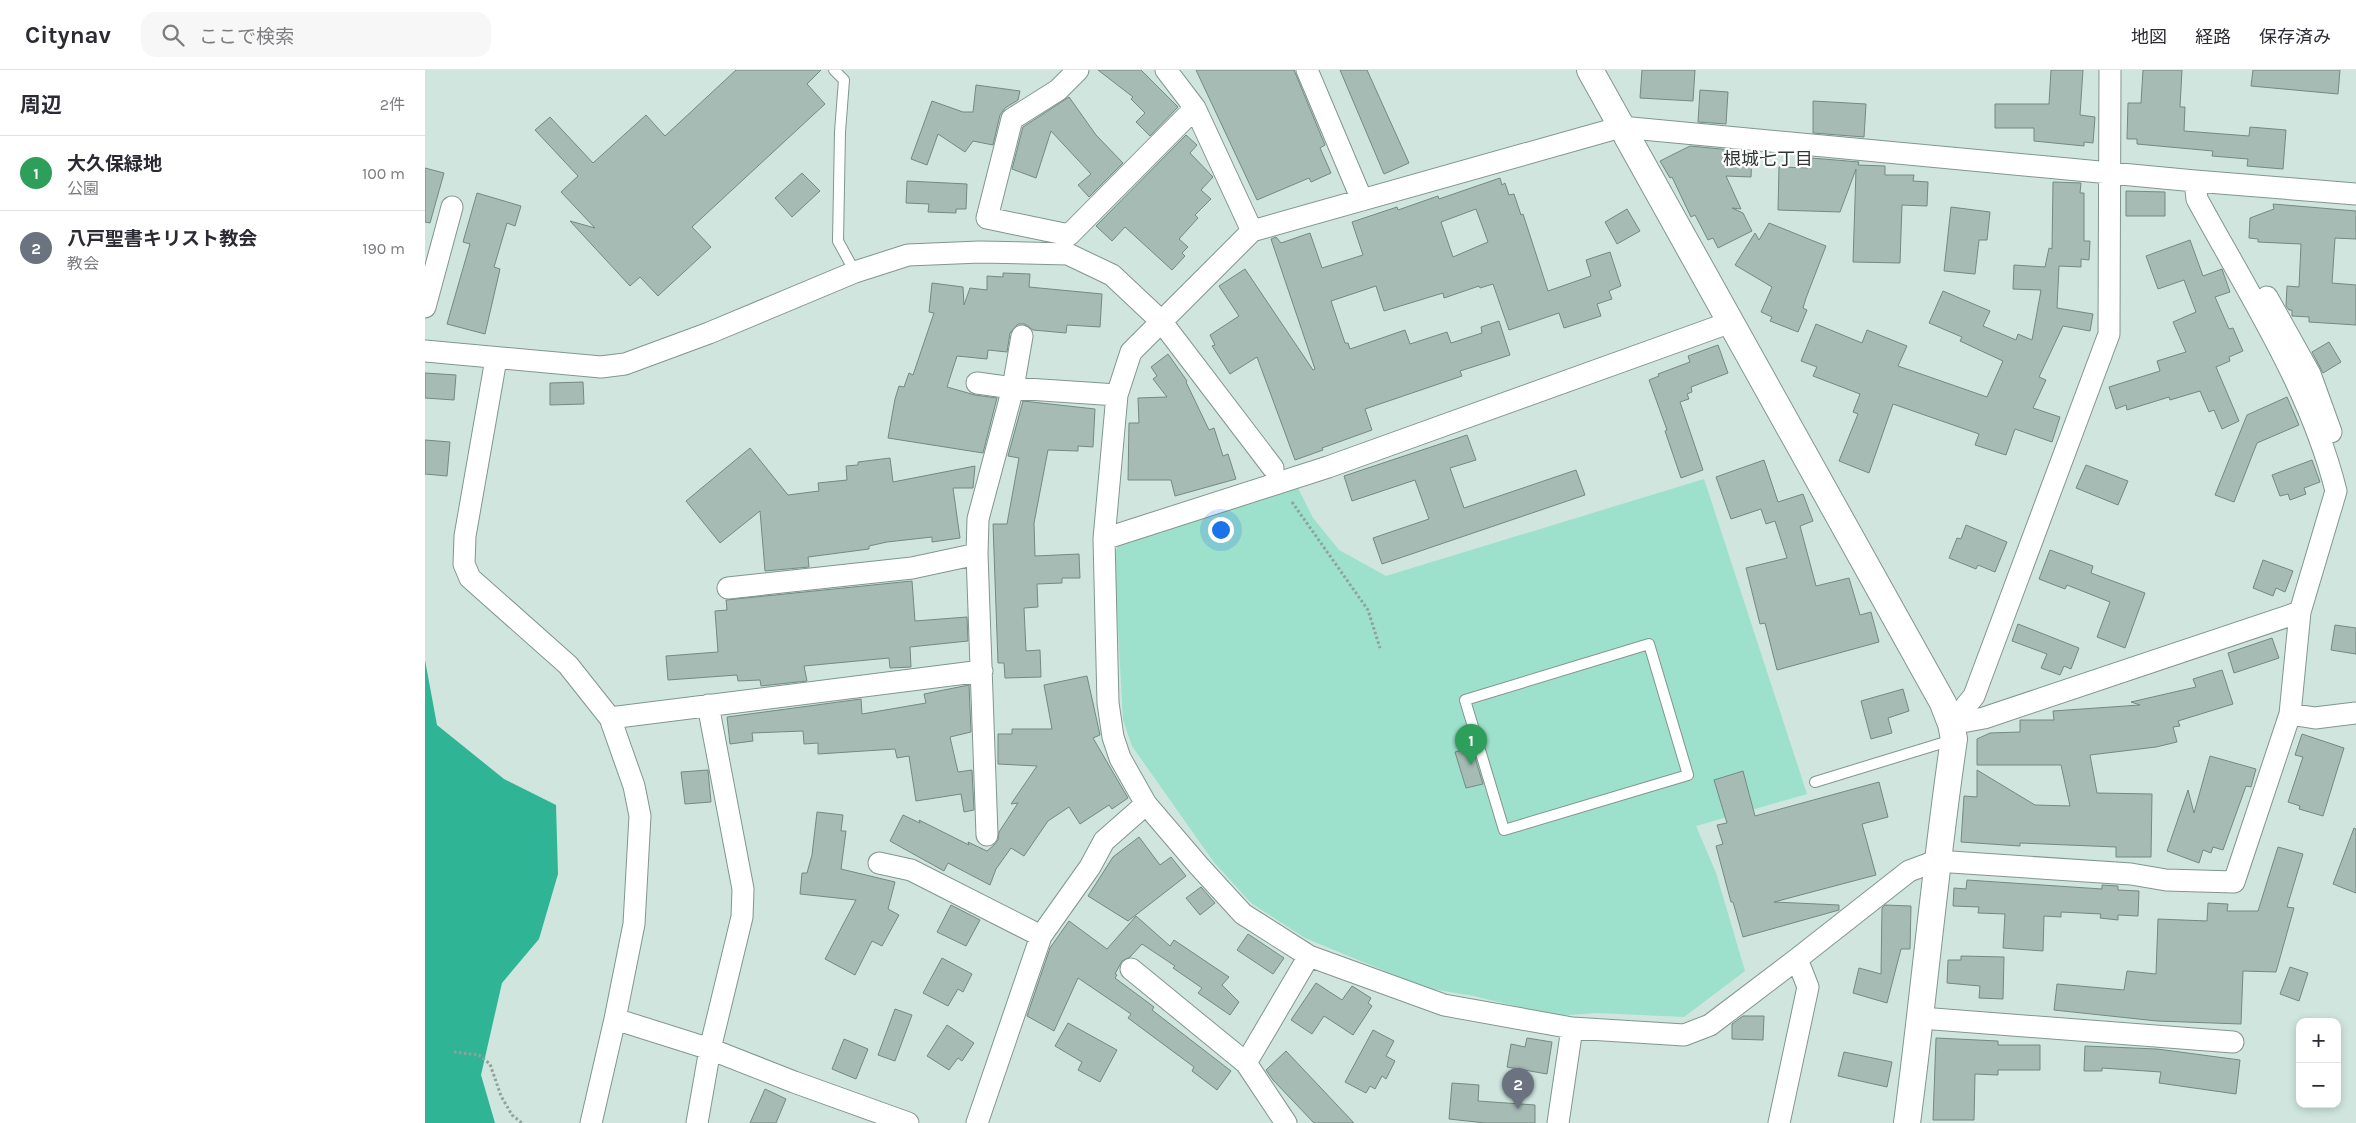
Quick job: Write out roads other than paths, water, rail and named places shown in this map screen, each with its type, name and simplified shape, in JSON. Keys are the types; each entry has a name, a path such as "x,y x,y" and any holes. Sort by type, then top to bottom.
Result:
{"street":[{"path":"1078,70 1058,90 1012,119 987,218 1069,235 1195,108"},
{"path":"1166,70 1195,108 1253,231"},
{"path":"1307,70 1362,200"},
{"path":"1590,70 1943,703 1952,732 1936,861 1921,1018 1907,1123"},
{"path":"1952,732 1974,696 2109,334 2110,70"},
{"path":"2195,181 2209,193 2310,374 2347,474 2346,495 2312,611 2305,678 2294,715 2234,882 2166,880 2131,874 1936,861 1909,871 1710,1025 1684,1035 1572,1028 1443,1005 1309,956 1243,914 1146,804 1120,758 1113,738 1108,703 1104,539 1117,395 1131,352 1253,231 1621,127 2195,181 2356,194"},
{"path":"2195,181 2197,199 2296,381 2332,473 2336,491 2300,612 2294,715"},
{"path":"425,307 452,207"},
{"path":"425,351 601,367 625,364 709,333 855,272 908,255 980,252 1068,254 1112,274 1161,321 1276,475"},
{"path":"1104,539 1276,475 1731,322"},
{"path":"987,835 977,554 978,519 1013,388 1022,336"},
{"path":"497,359 465,536 464,564 470,578 567,665 610,718 634,786 640,816 633,924 615,1019 591,1123"},
{"path":"977,382 1013,388 1117,395"},
{"path":"728,588 912,568 977,554"},
{"path":"1952,732 1984,718 2300,612"},
{"path":"610,718 982,671"},
{"path":"697,1123 710,1049 742,917 743,889 708,705"},
{"path":"2294,715 2315,718 2356,713"},
{"path":"977,1123 1041,936 1090,867 1104,841 1146,804"},
{"path":"879,863 911,870 1041,936"},
{"path":"1246,1063 1309,956"},
{"path":"1779,1123 1808,987 1797,959"},
{"path":"1131,970 1246,1063 1286,1123"},
{"path":"1921,1018 2233,1042"},
{"path":"615,1019 710,1049 794,1082 908,1123"},
{"path":"1559,1123 1572,1028"}],"lane":[{"path":"834,70 845,80 840,132 838,241 855,272"},
{"path":"1649,644 1688,775 1504,830 1465,700 1649,644"},
{"path":"1815,782 1952,732"}],"place":[{"name":"大久保緑地","path":"1471,765"},
{"name":"八戸聖書キリスト教会","path":"1518,1109"}],"district":[{"name":"根城七丁目","path":"1768,159"}]}
